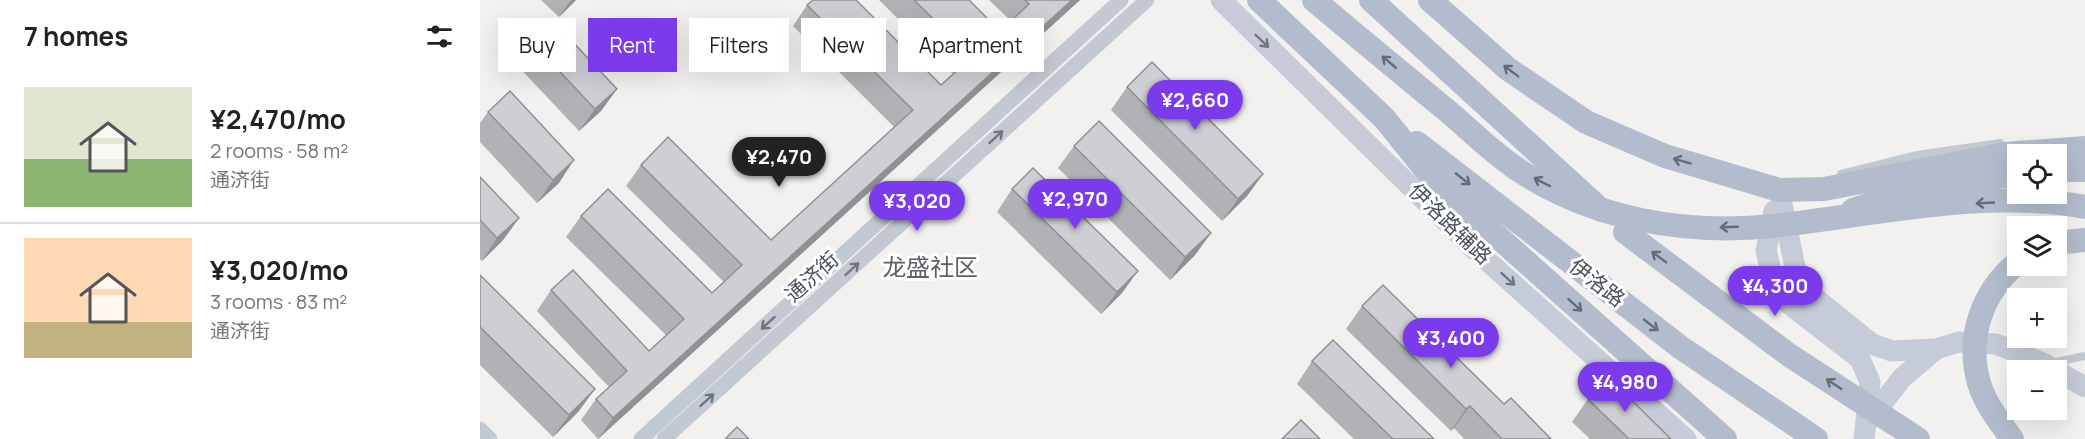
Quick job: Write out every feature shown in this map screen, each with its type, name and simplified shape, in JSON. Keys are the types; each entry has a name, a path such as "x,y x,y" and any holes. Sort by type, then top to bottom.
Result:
{"main road":[{"name":"伊洛路辅路","path":"1221,0 1473,248 1686,439"},
{"path":"1259,0 1384,118 1434,180 1725,439"},
{"path":"1314,0 1517,169 1578,201 1642,222 1700,228 1772,226 1838,216 2039,200 2085,207"},
{"path":"1371,0 1625,232 1789,355 1918,439"},
{"path":"1430,0 1508,69 1586,122 1665,156 1779,190 1824,189 2005,154 2085,148"},
{"name":"伊洛路","path":"1384,118 1680,347 1816,439"},
{"path":"2067,170 2085,170"},
{"path":"1838,216 1892,196 1961,181 2007,175"},
{"path":"1779,190 1795,267 1804,289 1872,344 1892,351 1936,349 1959,342 1996,344 2035,360"},
{"path":"1779,190 1766,251 1776,290 1789,304 1860,359 1870,381 1865,432"},
{"path":"2067,242 2085,240"},
{"path":"2007,274 1989,294 1977,324 1975,351 1979,383 1992,412 2012,439"},
{"path":"1865,432 1902,378 1936,349"},
{"path":"2067,377 2085,387"}],"street":[{"name":"通济街","path":"641,439 1121,0"},
{"name":"通济街","path":"664,439 1147,0"},
{"path":"480,429 490,439"}],"lane":[{"path":"1837,175 1917,155 2007,142"},
{"path":"2030,142 2085,142"},
{"path":"1779,190 1814,181"},
{"path":"2065,360 2085,356"}],"building":[{"path":"813,0 856,0 874,18 820,18 807,5"},
{"path":"914,0 969,0 987,18 932,18"},
{"path":"1025,0 1072,0 1044,25 1044,18 1014,18 1029,4"},
{"path":"886,30 898,42 898,72 928,72 941,85 955,72 993,72 613,418 596,399 627,371 551,290 573,270 649,351 684,319 581,216 608,189 712,293 742,265 641,165 668,137 771,240 913,110 875,72 886,72"},
{"path":"576,45 588,58 588,72 601,72 617,89 595,109 560,72 576,72"},
{"path":"1152,62 1263,174 1238,199 1127,87"},
{"path":"510,91 574,160 553,180 488,112"},
{"path":"1099,121 1211,233 1185,257 1074,146"},
{"path":"1033,168 1138,271 1117,292 1012,189"},
{"path":"480,177 519,218 497,238 480,220"},
{"path":"480,275 595,389 569,415 480,327"},
{"path":"1383,285 1504,404 1511,398 1551,439 1502,439 1470,406 1466,409 1362,306"},
{"path":"1333,340 1434,439 1393,439 1312,361"},
{"path":"1609,378 1671,439 1629,439 1588,399"},
{"path":"1301,420 1320,439 1282,439"},
{"path":"737,427 749,439 725,439"}],"district":[{"name":"龙盛社区","path":"930,268"}]}
